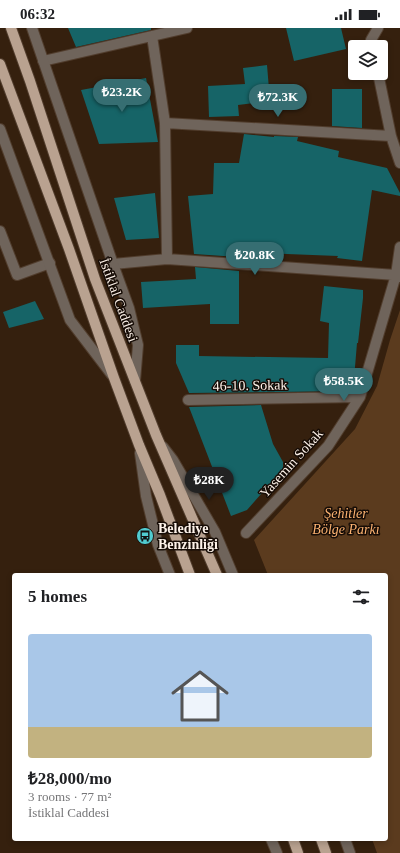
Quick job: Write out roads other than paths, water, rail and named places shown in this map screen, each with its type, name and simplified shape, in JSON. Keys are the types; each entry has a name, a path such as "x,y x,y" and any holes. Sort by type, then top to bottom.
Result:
{"main road":[{"name":"İstiklal Caddesi","path":"11,28 95,279 159,442 216,573"},
{"path":"0,64 69,249 114,378 189,573"},
{"path":"294,841 298,853"},
{"path":"322,841 326,853"}],"street":[{"path":"32,28 129,308 138,345 135,381"},
{"path":"43,61 187,28"},
{"path":"371,40 378,28"},
{"path":"152,36 165,123 167,259"},
{"path":"379,80 391,136 400,163"},
{"path":"165,123 391,136"},
{"path":"0,129 70,320 114,378"},
{"path":"0,232 16,275 50,262"},
{"name":"Yasemin Sokak","path":"246,533 328,446 360,397 398,276 400,247"},
{"path":"113,264 167,259 398,276"},
{"name":"46-10. Sokak","path":"188,400 360,397"},
{"path":"159,442 173,460 215,532 232,573"},
{"path":"139,445 146,496 158,545 169,573"},
{"path":"272,841 277,853"},
{"path":"346,841 350,853"}],"place":[{"name":"Belediye Benzinliği","path":"145,536"}],"park label":[{"name":"Şehitler Bölge Parkı","path":"346,522"}]}
